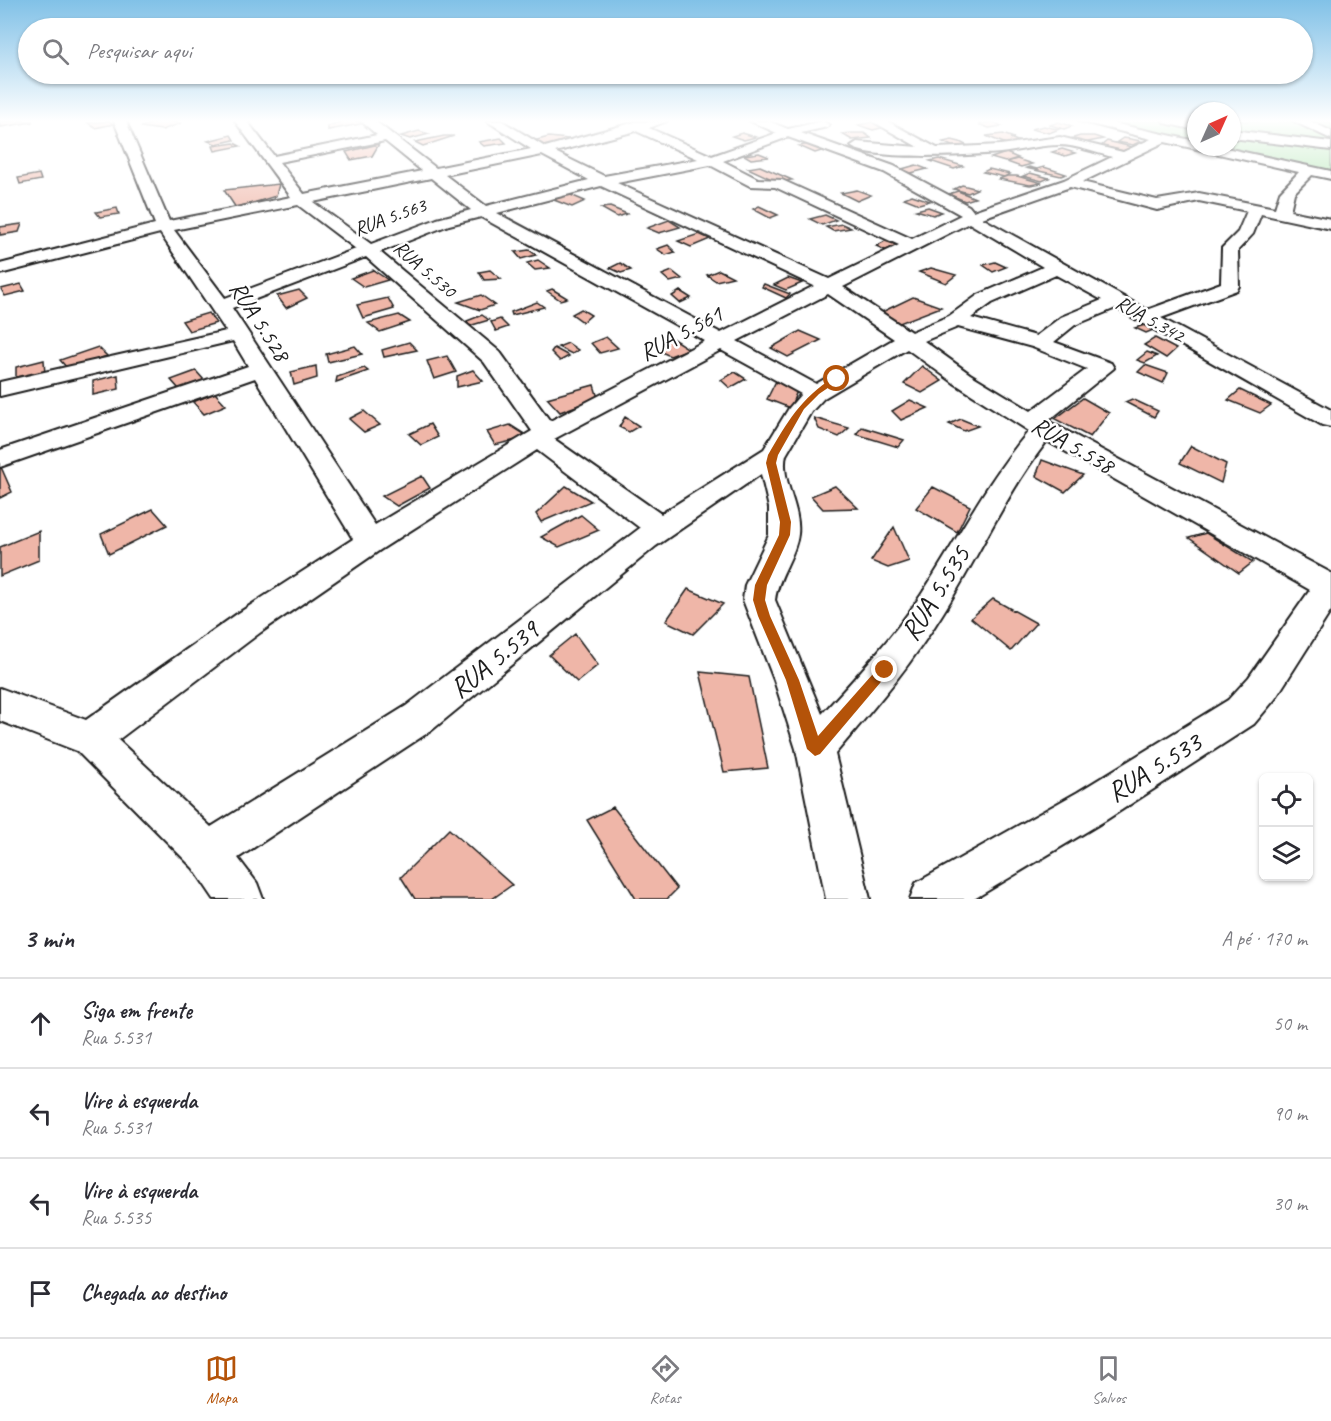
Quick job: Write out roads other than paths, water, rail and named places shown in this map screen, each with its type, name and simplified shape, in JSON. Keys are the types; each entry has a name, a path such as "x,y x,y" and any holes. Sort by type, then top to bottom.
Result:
{"street":[{"name":"RUA 5.528","path":"137,163 164,227 220,306 370,542"},
{"name":"RUA 5.530","path":"274,163 300,199 368,249 492,357 542,436 659,527"},
{"path":"418,163 482,211 816,393"},
{"path":"0,269 164,227 484,163"},
{"name":"RUA 5.538","path":"565,163 828,286 980,390 1203,520 1330,586"},
{"name":"RUA 5.563","path":"220,306 368,249 482,211 602,181 701,163"},
{"path":"716,163 757,184 777,183 914,246"},
{"path":"872,163 889,169"},
{"path":"880,163 889,169"},
{"name":"RUA 5.561","path":"90,739 249,623 370,542 542,436 828,286 970,217 1069,183 1114,163"},
{"path":"1277,163 1331,175"},
{"name":"RUA 5.342","path":"889,169 964,209 970,217 1057,268 1331,420"},
{"path":"1281,214 1287,192 1309,170"},
{"path":"1069,183 1157,205 1199,197 1331,224"},
{"path":"1146,316 1184,305 1230,286 1228,255 1230,248 1245,234 1256,209"},
{"path":"848,899 815,749 792,680 759,600 761,585 784,535 785,522 771,463 773,455 801,408 816,393 891,348 910,342 956,320 986,299 1057,268"},
{"path":"956,320 1039,343 1068,321 1117,301"},
{"path":"0,389 238,334"},
{"name":"RUA 5.535","path":"815,749 885,670 932,604 1039,424 1103,368 1039,343"},
{"path":"0,459 261,369"},
{"name":"RUA 5.539","path":"208,853 398,735 506,652 563,602 659,527 739,473 773,455"},
{"name":"RUA 5.533","path":"932,899 1092,806 1241,712 1262,688 1330,586"},
{"path":"0,704 90,739 208,853 241,899"}]}
